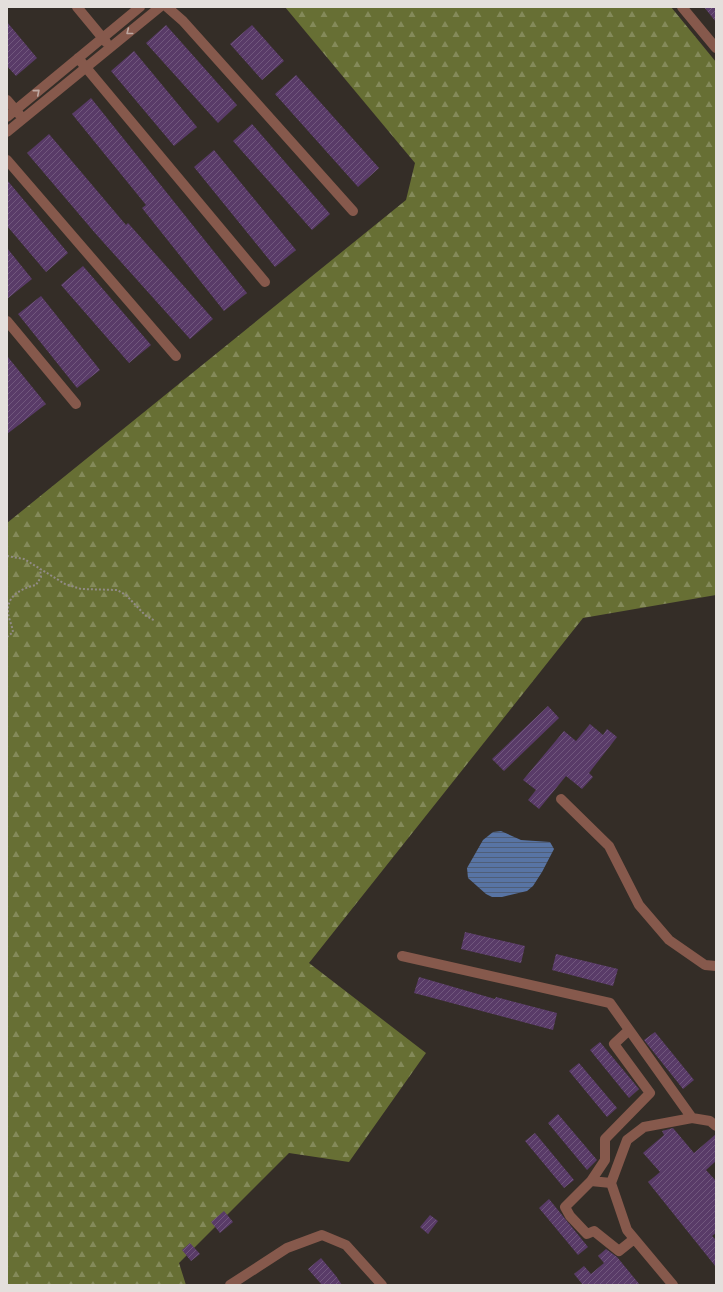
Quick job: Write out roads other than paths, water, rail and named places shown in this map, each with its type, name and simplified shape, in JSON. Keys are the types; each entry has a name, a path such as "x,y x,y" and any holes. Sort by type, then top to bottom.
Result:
{"street":[{"path":"77,7 110,47"},
{"path":"7,117 140,7"},
{"path":"7,132 160,7"},
{"path":"167,7 183,21 353,211"},
{"path":"682,7 716,48"},
{"path":"78,58 265,282"},
{"path":"7,100 22,119"},
{"path":"7,160 176,356"},
{"path":"7,321 76,404"},
{"path":"561,799 609,846 639,905 670,940 705,965 716,966"},
{"path":"402,956 610,1003 692,1118"},
{"path":"629,1030 614,1044 650,1093 605,1139 605,1160 591,1181 565,1207 570,1216 587,1234 594,1231 619,1252 634,1239"},
{"path":"673,1285 627,1230 611,1183 627,1140 644,1128 692,1118 710,1121 716,1126"},
{"path":"591,1181 611,1183"},
{"path":"230,1285 287,1248 322,1235 346,1245 382,1285"}],"water":[{"path":"501,831 521,840 550,842 554,849 533,886 527,891 502,897 492,897 486,894 468,878 467,868 483,840 493,832"}]}
